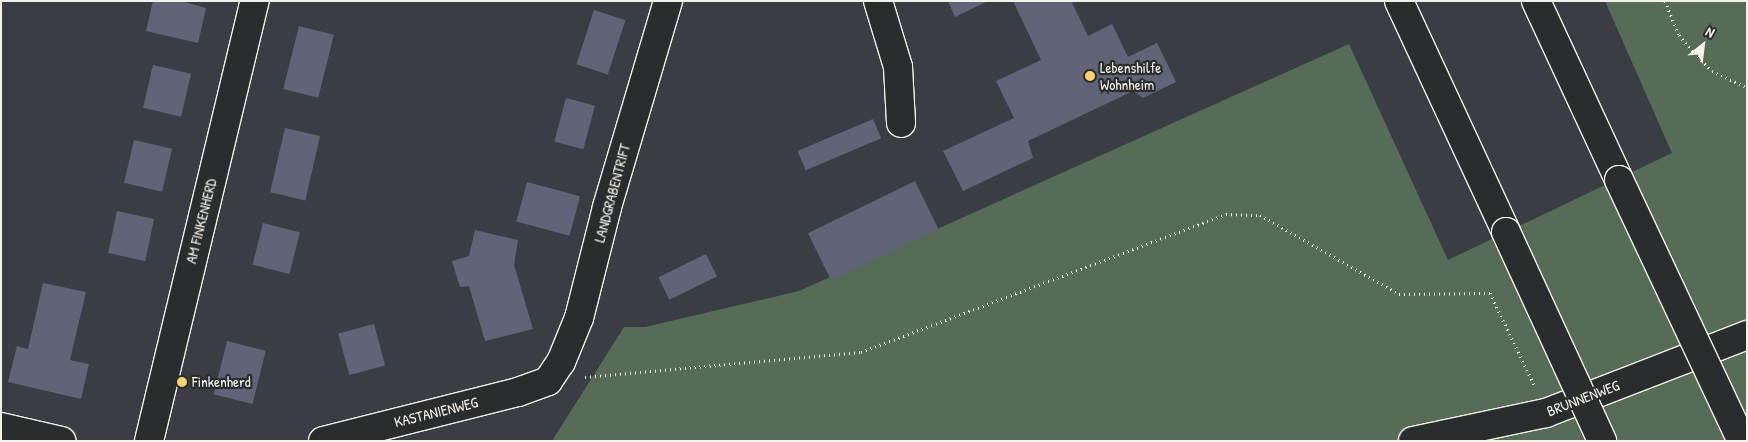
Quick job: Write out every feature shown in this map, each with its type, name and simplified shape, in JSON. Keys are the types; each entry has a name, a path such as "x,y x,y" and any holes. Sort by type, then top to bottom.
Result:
{"main road":[{"name":"AM FINKENHERD","path":"149,441 255,1"},
{"path":"878,1 898,67 901,123"},
{"path":"1399,1 1602,441"},
{"path":"1536,1 1742,441"},
{"name":"LANDGRABENTRIFT","path":"548,381 561,362 579,318 661,6"},
{"name":"BRUNNENWEG","path":"1413,441 1546,413 1747,335"},
{"name":"KASTANIENWEG","path":"323,441 518,392 548,381"},
{"path":"1,427 61,441"}],"path":[{"path":"1666,1 1679,35 1694,53 1712,71 1747,87"},
{"path":"548,381 861,352 1226,214 1260,215 1399,294 1490,293 1546,413"}],"green space":[{"path":"1605,1 1747,1 1747,441 552,441 624,327 645,327 799,291 1349,44 1448,260 1672,153"}],"building":[{"path":"153,1 181,1 206,8 198,43 146,31"},
{"path":"948,1 988,1 955,17"},
{"name":"Lebenshilfe Wohnheim","path":"1013,1 1076,1 1072,3 1088,36 1112,24 1128,57 1157,43 1176,82 1143,98 1133,91 1028,141 1033,158 963,191 943,151 1014,118 996,81 1041,60"},
{"path":"594,10 625,20 608,74 576,64"},
{"path":"299,26 334,35 318,98 283,89"},
{"path":"153,65 191,74 181,117 143,108"},
{"path":"566,98 595,106 583,149 554,141"},
{"path":"873,119 881,138 806,170 798,151"},
{"path":"285,128 320,136 305,200 270,192"},
{"path":"134,140 172,149 162,192 124,183"},
{"path":"915,181 938,229 831,281 808,233"},
{"path":"527,182 580,196 570,236 516,222"},
{"path":"117,211 154,219 145,261 108,253"},
{"path":"263,223 300,232 289,274 253,265"},
{"path":"475,230 518,240 514,265 533,329 485,341 469,286 460,287 452,261 469,256"},
{"path":"706,254 717,276 669,300 658,277"},
{"path":"43,283 86,292 70,360 89,364 81,399 8,382 17,346 28,349"},
{"path":"374,324 385,366 349,375 338,334"},
{"path":"227,341 266,351 253,404 214,394"}],"place":[{"name":"Lebenshilfe Wohnheim","path":"1090,76"},
{"name":"Finkenherd","path":"182,382"}]}
